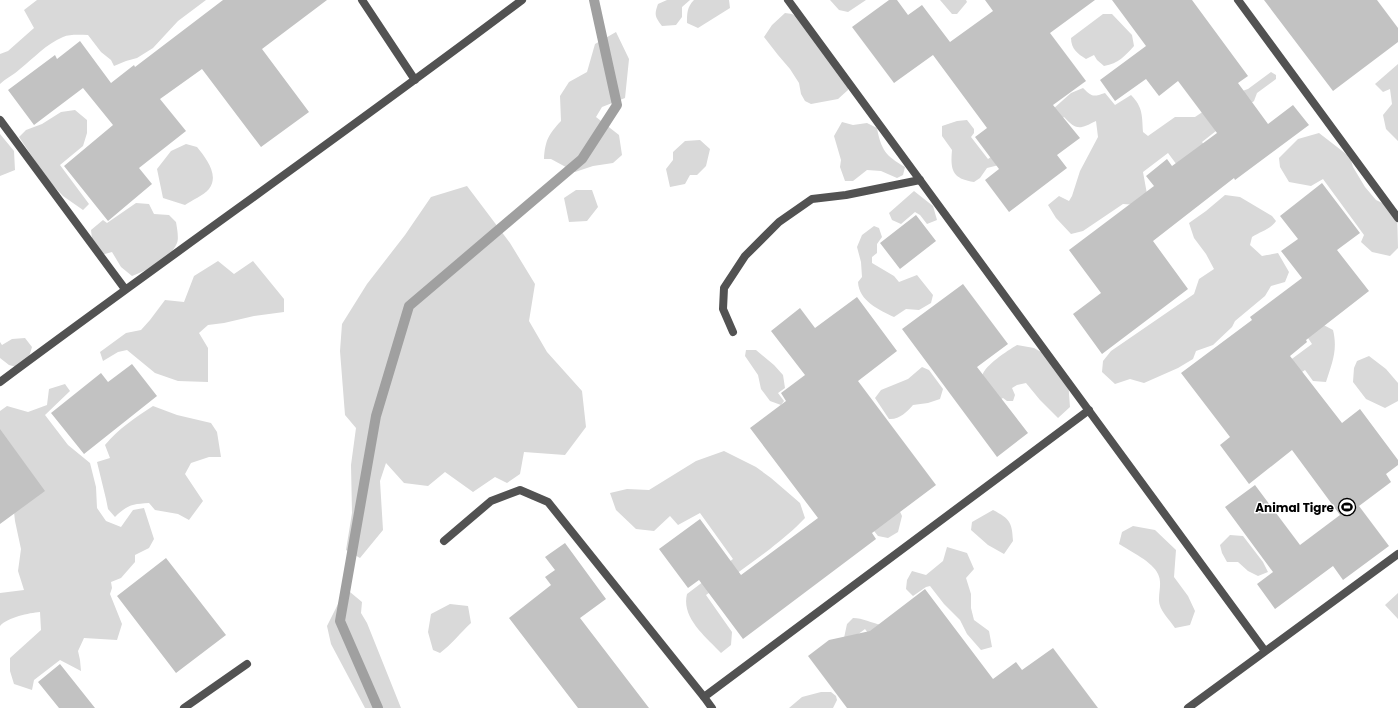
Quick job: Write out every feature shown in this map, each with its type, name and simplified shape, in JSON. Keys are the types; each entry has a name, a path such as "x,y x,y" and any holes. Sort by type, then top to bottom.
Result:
{"street":[{"path":"362,0 415,80"},
{"path":"0,382 125,289 415,80 522,0"},
{"path":"788,0 1265,651"},
{"path":"1238,0 1398,218"},
{"path":"0,120 125,289"},
{"path":"733,332 723,309 724,288 745,256 779,222 812,199 846,195 920,180"},
{"path":"704,697 1089,410"},
{"path":"444,541 491,501 520,490 548,502 712,708"},
{"path":"1188,708 1398,554"},
{"path":"184,708 246,664"}],"shaded area":[{"path":"37,0 206,0 178,21 153,48 137,58 114,66 111,60 101,52 88,35 69,35 51,43 0,84 0,54 8,51 34,28 24,10"},
{"path":"667,0 690,0 682,7 682,17 676,25 662,26 657,18 656,11 658,4"},
{"path":"694,0 729,0 730,8 698,28 687,23 688,10"},
{"path":"830,0 866,0 848,12 839,10"},
{"path":"940,0 966,0 967,2 957,14 952,14"},
{"path":"785,13 792,14 805,22 848,82 848,90 838,99 811,104 805,101 801,94 799,83 790,69 764,37 772,25"},
{"path":"1103,14 1112,14 1132,35 1134,46 1121,59 1104,66 1094,55 1086,59 1078,53 1071,42 1071,38"},
{"path":"616,32 629,59 625,98 602,107 596,117 619,135 622,155 613,163 593,166 575,172 551,159 544,159 545,147 548,138 561,121 560,96 569,82 587,72 595,44"},
{"path":"1398,64 1398,141 1386,129 1383,115 1392,104 1390,89 1383,92 1375,84"},
{"path":"1271,72 1276,75 1276,79 1257,93 1254,101 1202,142 1218,162 1177,165 1168,153 1143,172 1147,194 1138,205 1123,204 1083,231 1071,234 1056,218 1048,205 1059,196 1069,201 1080,171 1098,137 1096,121 1086,126 1076,127 1064,117 1059,121 1053,109 1071,93 1083,88 1093,95 1105,93 1115,105 1131,95 1140,108 1143,132 1148,136 1175,117 1195,117 1225,97 1248,89"},
{"path":"75,110 87,120 87,133 83,146 60,165 89,204 83,210 63,196 48,180 19,137 26,130 42,124 61,112"},
{"path":"967,120 974,129 974,133 971,137 988,159 998,152 999,165 987,168 980,178 974,182 961,179 954,173 952,150 942,136 942,126 957,121"},
{"path":"842,122 853,125 867,123 877,128 880,142 885,152 905,167 903,175 897,178 881,171 867,170 853,181 845,181 840,167 841,160 834,136"},
{"path":"1319,133 1350,157 1353,167 1365,187 1376,200 1397,210 1398,248 1390,256 1372,252 1361,242 1364,235 1323,179 1311,186 1289,182 1280,167 1279,158 1298,139"},
{"path":"0,134 14,151 15,170 0,176"},
{"path":"700,140 710,149 706,166 697,175 690,175 685,184 670,187 666,169 673,160 673,152 685,141"},
{"path":"186,144 197,147 210,166 213,178 212,184 207,191 185,205 163,198 157,169 171,151"},
{"path":"467,186 510,243 535,284 529,321 547,352 582,391 586,427 565,455 524,452 520,474 507,483 495,477 473,492 445,472 428,486 404,483 386,463 380,481 383,530 360,558 346,550 352,513 351,465 356,428 345,415 340,351 342,324 367,284 405,235 431,197"},
{"path":"576,190 592,190 598,207 587,221 569,222 564,198"},
{"path":"914,191 933,206 937,220 927,224 920,215 915,212 901,224 892,220 889,213"},
{"path":"1225,195 1240,197 1272,216 1276,221 1268,228 1252,237 1250,245 1262,256 1278,253 1289,272 1285,282 1271,286 1265,296 1235,321 1232,327 1213,345 1196,351 1193,359 1178,368 1144,383 1130,379 1115,384 1102,372 1103,361 1111,351 1194,294 1199,279 1214,269 1206,254 1194,238 1189,223"},
{"path":"136,203 149,204 154,214 169,215 176,222 178,238 177,243 164,260 132,276 121,267 112,252 101,255 93,248 91,230 103,220 107,223"},
{"path":"874,226 879,228 882,237 877,244 877,253 872,257 872,263 894,276 899,282 917,275 933,295 931,303 919,310 906,309 894,317 866,300 859,289 858,282 862,277 861,262 857,247 862,235"},
{"path":"218,261 234,274 253,261 284,299 284,312 208,325 199,333 208,348 208,382 178,381 155,373 127,350 118,352 103,361 100,352 126,333 141,330 165,300 184,302 194,276"},
{"path":"1318,322 1333,330 1335,344 1334,356 1326,382 1313,381 1305,370 1279,387 1285,364 1312,344 1300,326"},
{"path":"25,338 32,347 28,360 20,368 9,365 0,358 0,342 2,345 12,339"},
{"path":"1017,345 1034,348 1055,360 1068,380 1070,407 1058,418 1026,383 1012,388 1015,395 1013,401 1007,401 1003,398 994,403 982,376 987,367"},
{"path":"746,350 756,350 774,365 783,375 785,388 778,393 784,401 781,405 770,401 761,389 758,375 745,356"},
{"path":"1369,356 1386,369 1398,383 1398,401 1385,408 1366,399 1353,382 1354,368 1357,361"},
{"path":"922,367 929,370 943,389 940,399 928,403 913,405 899,417 889,419 875,398 881,390 908,379"},
{"path":"65,384 70,391 45,415 68,445 90,463 96,487 97,508 106,521 121,527 133,510 144,508 154,539 149,548 135,555 135,562 121,578 111,582 112,588 110,594 122,624 117,640 84,638 78,651 81,671 60,660 34,680 32,690 14,684 10,671 10,658 41,630 40,612 25,614 13,618 0,626 0,593 24,590 18,571 21,549 14,512 0,456 0,411 7,406 28,412 47,405 49,389"},
{"path":"153,406 177,415 211,423 217,432 221,457 209,457 191,463 185,474 203,501 189,520 178,514 155,510 149,503 130,506 115,517 108,509 97,462 110,458 105,445 110,439 140,414"},
{"path":"724,451 756,467 771,478 800,503 805,518 770,549 706,595 732,632 731,645 721,653 702,634 691,619 686,603 687,594 733,559 700,513 678,525 670,516 654,531 636,529 616,510 610,493 627,489 649,490 696,461"},
{"path":"897,505 902,516 898,532 888,538 878,536 863,517"},
{"path":"993,510 1007,519 1012,529 1013,541 1004,554 988,545 971,530 972,522"},
{"path":"1133,526 1155,530 1176,550 1174,577 1188,596 1195,611 1190,625 1175,628 1164,614 1159,603 1160,580 1158,574 1151,565 1141,557 1119,544 1122,532"},
{"path":"1230,535 1243,536 1263,562 1268,572 1258,576 1248,571 1238,562 1227,562 1220,545"},
{"path":"947,547 967,553 974,569 966,578 971,594 971,608 974,620 989,631 992,647 981,650 967,634 960,620 944,604 930,586 913,596 906,589 907,580 912,571 926,575 943,561"},
{"path":"344,587 362,602 361,613 367,623 401,708 365,708 331,644 327,626 341,598"},
{"path":"1398,593 1398,619 1385,605"},
{"path":"450,604 468,606 471,623 440,653 433,650 428,632 431,614"},
{"path":"853,618 882,625 900,675 865,629 849,641 844,638 847,624"},
{"path":"821,692 831,692 836,696 837,700 833,708 789,708 802,697"}],"building":[{"path":"223,0 327,0 262,49 309,112 261,147 202,69 160,99 186,131 139,168 152,184 108,221 64,166 113,125 83,88 34,125 8,90 55,55 57,59 80,41 111,83 134,65 135,67"},
{"path":"889,0 897,0 908,15 922,5 950,42 993,11 985,0 1095,0 1050,33 1086,81 1053,105 1080,138 1057,155 1067,168 1009,212 985,180 999,169 975,137 987,128 933,55 894,83 852,27"},
{"path":"1112,0 1192,0 1248,76 1238,83 1268,124 1293,105 1309,125 1235,180 1234,178 1153,241 1188,289 1102,354 1073,314 1101,293 1069,250 1154,186 1146,176 1167,159 1172,166 1217,133 1178,81 1159,96 1146,79 1115,101 1100,80 1146,46"},
{"path":"1264,0 1377,0 1398,28 1398,42 1333,91"},
{"path":"1322,183 1360,233 1337,250 1369,291 1306,340 1307,342 1290,356 1342,423 1360,409 1398,460 1398,465 1386,474 1391,482 1359,506 1389,546 1343,580 1333,566 1275,609 1257,584 1273,572 1225,507 1255,485 1300,545 1340,515 1292,450 1249,484 1220,445 1230,437 1181,373 1252,320 1250,317 1302,278 1281,251 1298,239 1280,216"},
{"path":"916,215 936,241 900,269 880,243"},
{"path":"963,284 1008,344 977,367 1028,433 997,457 902,329"},
{"path":"857,297 897,351 858,381 936,485 872,533 876,539 743,639 699,580 688,588 659,549 700,519 741,575 818,518 750,428 786,401 781,393 805,375 771,331 800,308 815,328"},
{"path":"132,364 157,396 84,454 51,413 101,373 108,382"},
{"path":"0,429 45,491 0,524"},
{"path":"565,543 606,599 580,618 649,708 578,708 509,618 551,585 545,577 555,570 545,557"},
{"path":"166,558 226,635 176,673 117,596"},
{"path":"925,589 993,679 1016,662 1022,670 1053,648 1098,708 847,708 808,656 829,640 870,631"},
{"path":"60,664 95,708 59,708 38,682"}],"waterway":[{"path":"378,708 340,621 376,416 409,306 582,159 617,105 594,0"}],"place":[{"name":"Animal Tigre","path":"1347,507"}]}
